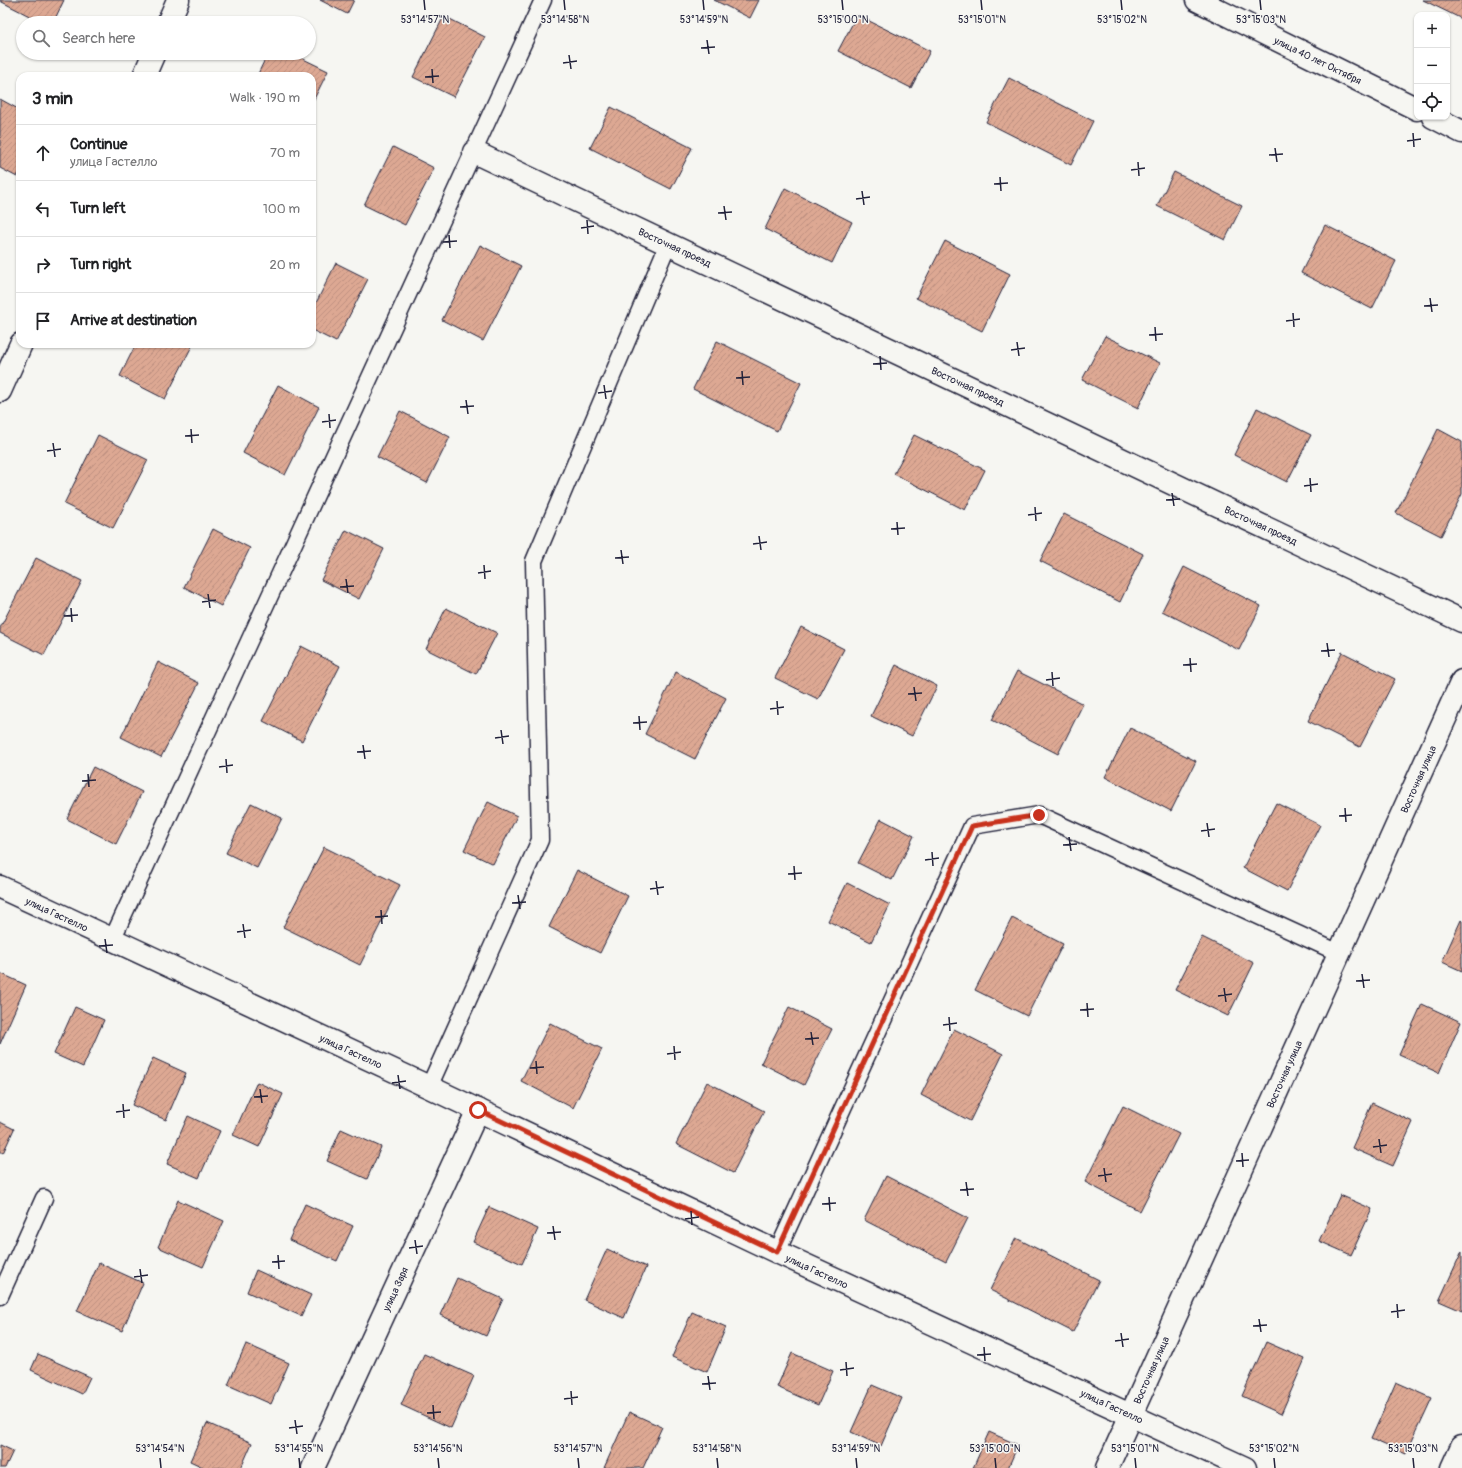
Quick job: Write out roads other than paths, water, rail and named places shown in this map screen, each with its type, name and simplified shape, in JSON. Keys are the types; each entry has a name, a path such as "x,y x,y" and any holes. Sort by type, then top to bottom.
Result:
{"street":[{"path":"171,16 178,0"},
{"name":"улица 40 лет Октября","path":"1197,0 1414,108"},
{"path":"146,72 151,60"},
{"path":"1439,120 1462,132"},
{"name":"Восточная проезд","path":"474,152 1462,620"},
{"path":"0,391 19,348"},
{"name":"Восточная улица","path":"1107,1468 1461,684"},
{"name":"улица Гастелло","path":"0,887 478,1110 777,1252 1245,1468"},
{"name":"улица Заря","path":"313,1468 478,1110"},
{"path":"1452,1468 1462,1446"}],"lane":[{"path":"112,940 543,0"},
{"path":"428,1087 540,840 534,561 668,244"},
{"path":"777,1252 972,826 1039,815 1339,953"},
{"path":"0,1296 44,1198"}]}
